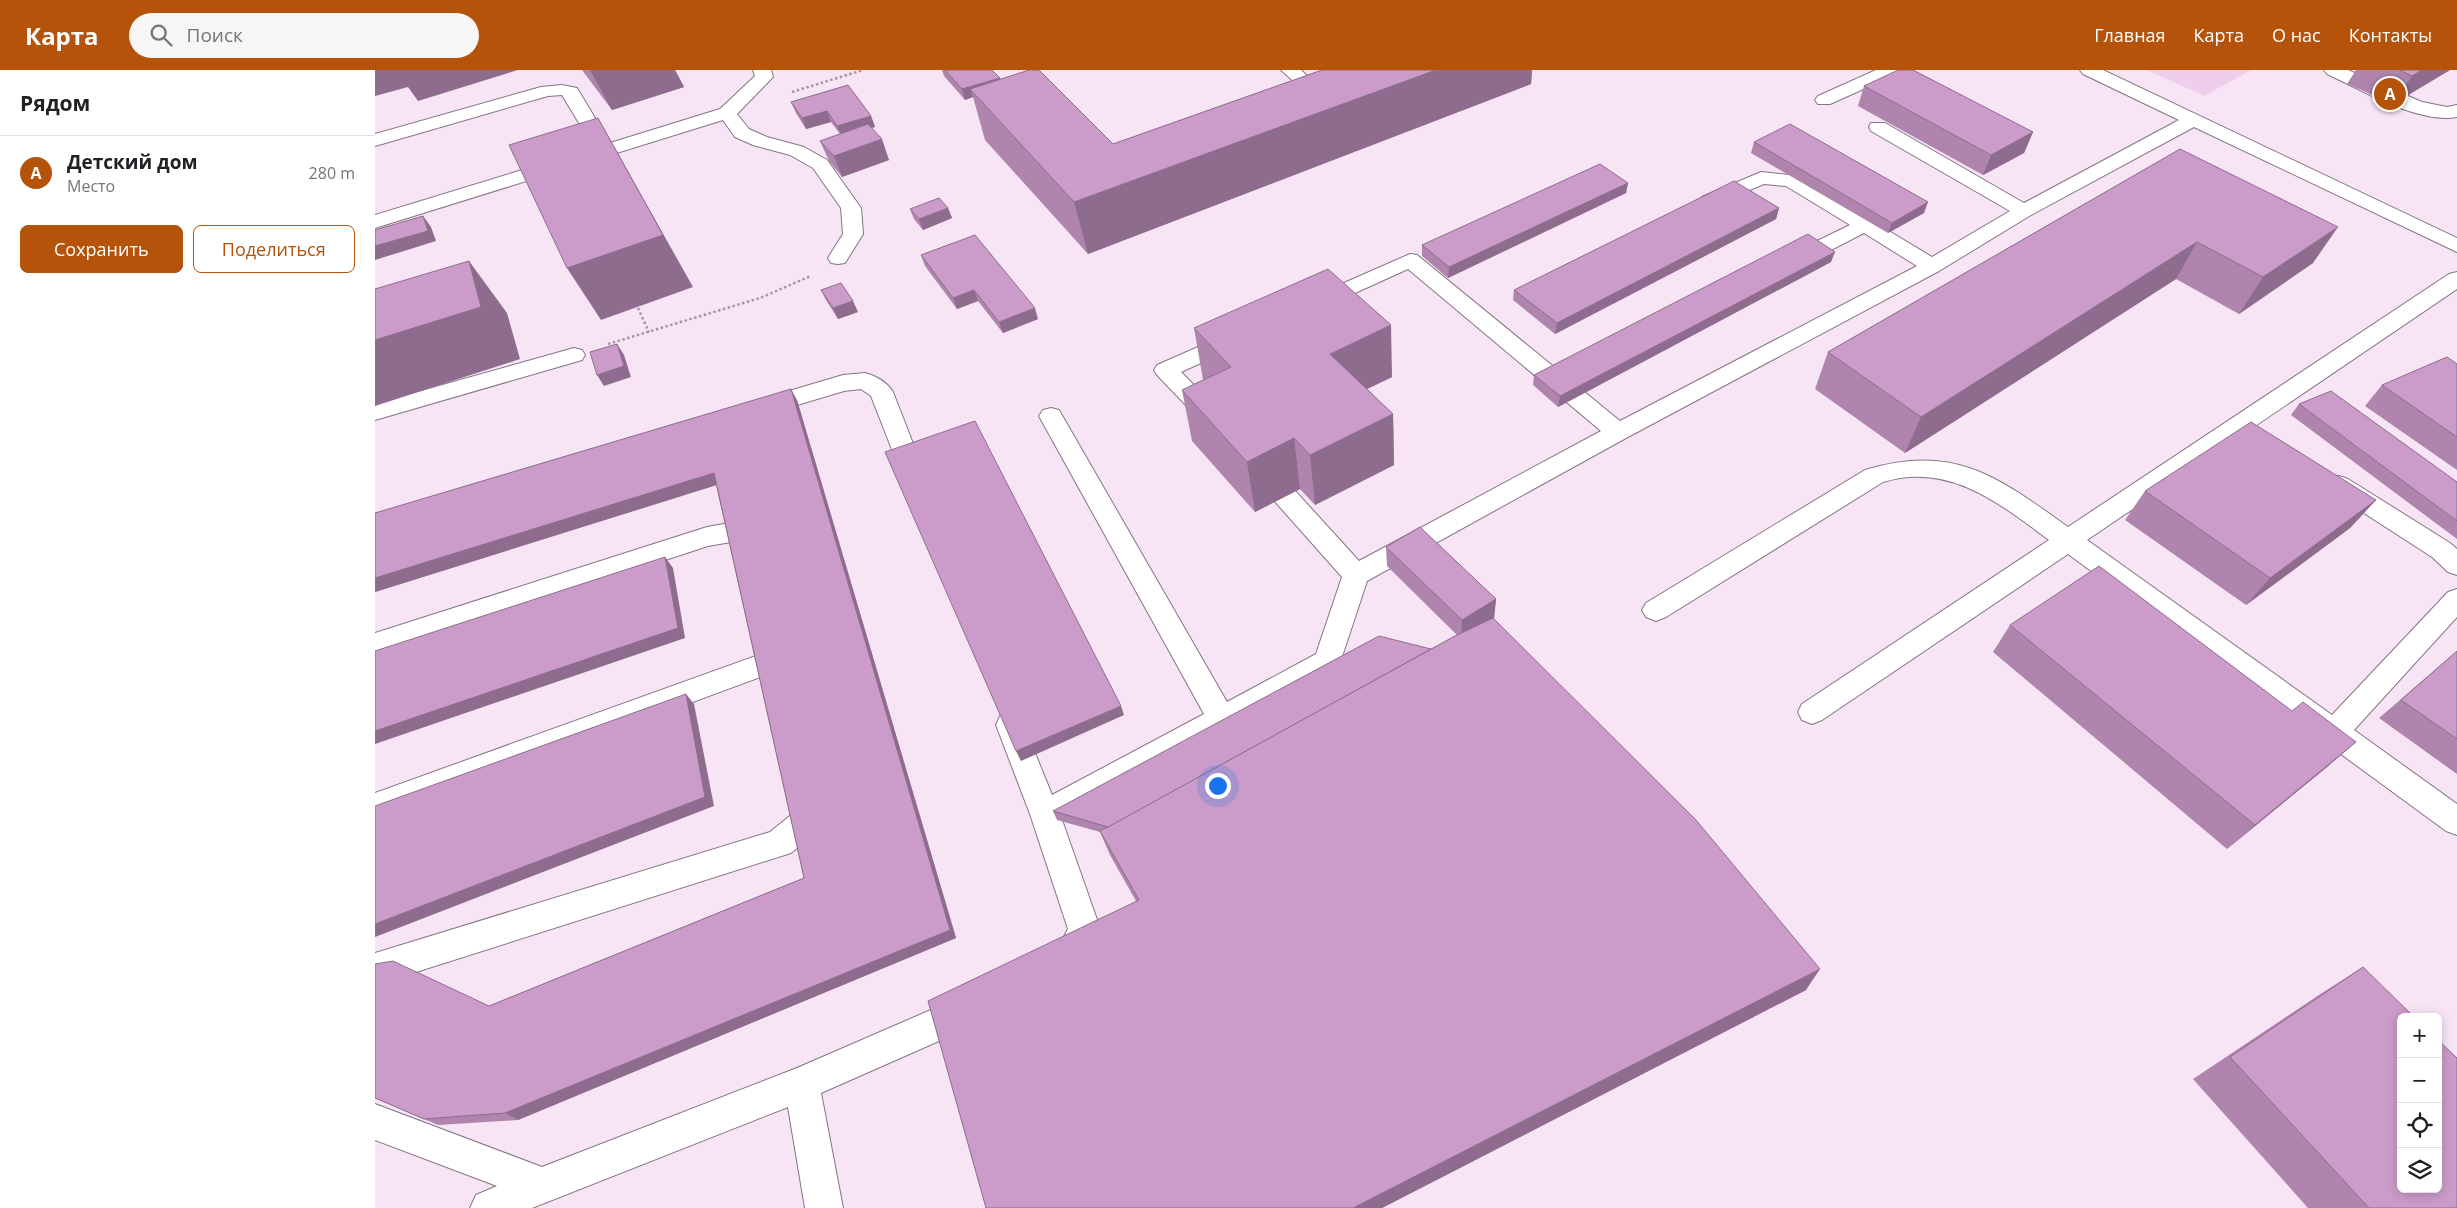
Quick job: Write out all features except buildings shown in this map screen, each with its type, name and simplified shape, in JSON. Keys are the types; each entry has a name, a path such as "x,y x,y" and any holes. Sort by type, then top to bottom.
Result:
{"lane":[{"path":"375,222 576,171 606,152 727,113 764,77 762,70"},
{"path":"1290,70 1308,85"},
{"path":"1824,100 1891,70"},
{"path":"2089,70 2457,246"},
{"path":"2333,70 2430,112 2449,114 2457,110"},
{"path":"375,140 547,91 562,90 573,95 606,152"},
{"path":"727,113 742,133 760,141 797,151 820,164 851,208 853,234 838,258"},
{"path":"1045,814 1328,661 1356,575 1618,432 1932,266 2025,211 2193,120"},
{"path":"1878,127 2025,211"},
{"path":"1689,210 1761,178 1791,180 1932,266"},
{"path":"1776,270 1865,225"},
{"path":"1356,575 1239,445 1165,370 1410,260 1618,432"},
{"path":"1812,712 2067,540 2252,429 2457,279"},
{"path":"375,412 574,355"},
{"path":"738,415 843,383 865,381 881,392 927,511"},
{"path":"1051,416 1221,718"},
{"path":"1656,610 1874,476 1905,468 1942,469 1979,480 2011,499 2335,731 2457,821"},
{"path":"2318,471 2441,550 2457,565"},
{"path":"375,644 707,537 735,532 749,542 757,578"},
{"path":"2335,731 2457,599"},
{"path":"769,633 783,688"},
{"path":"375,806 775,660"},
{"path":"1002,704 1045,814 1085,931 1061,970 1043,978"},
{"path":"375,970 780,843 803,824 813,799 808,781"},
{"path":"489,1208 542,1185 802,1084 999,997"},
{"path":"802,1084 824,1208"},
{"path":"375,1122 425,1143 489,1163 542,1185"}],"path":[{"path":"574,355 759,298 806,279 838,258"},
{"path":"638,308 649,332"}],"shaded area":[{"path":"2147,70 2251,70 2204,96"}],"place":[{"name":"Детский дом","path":"2390,94"}]}
